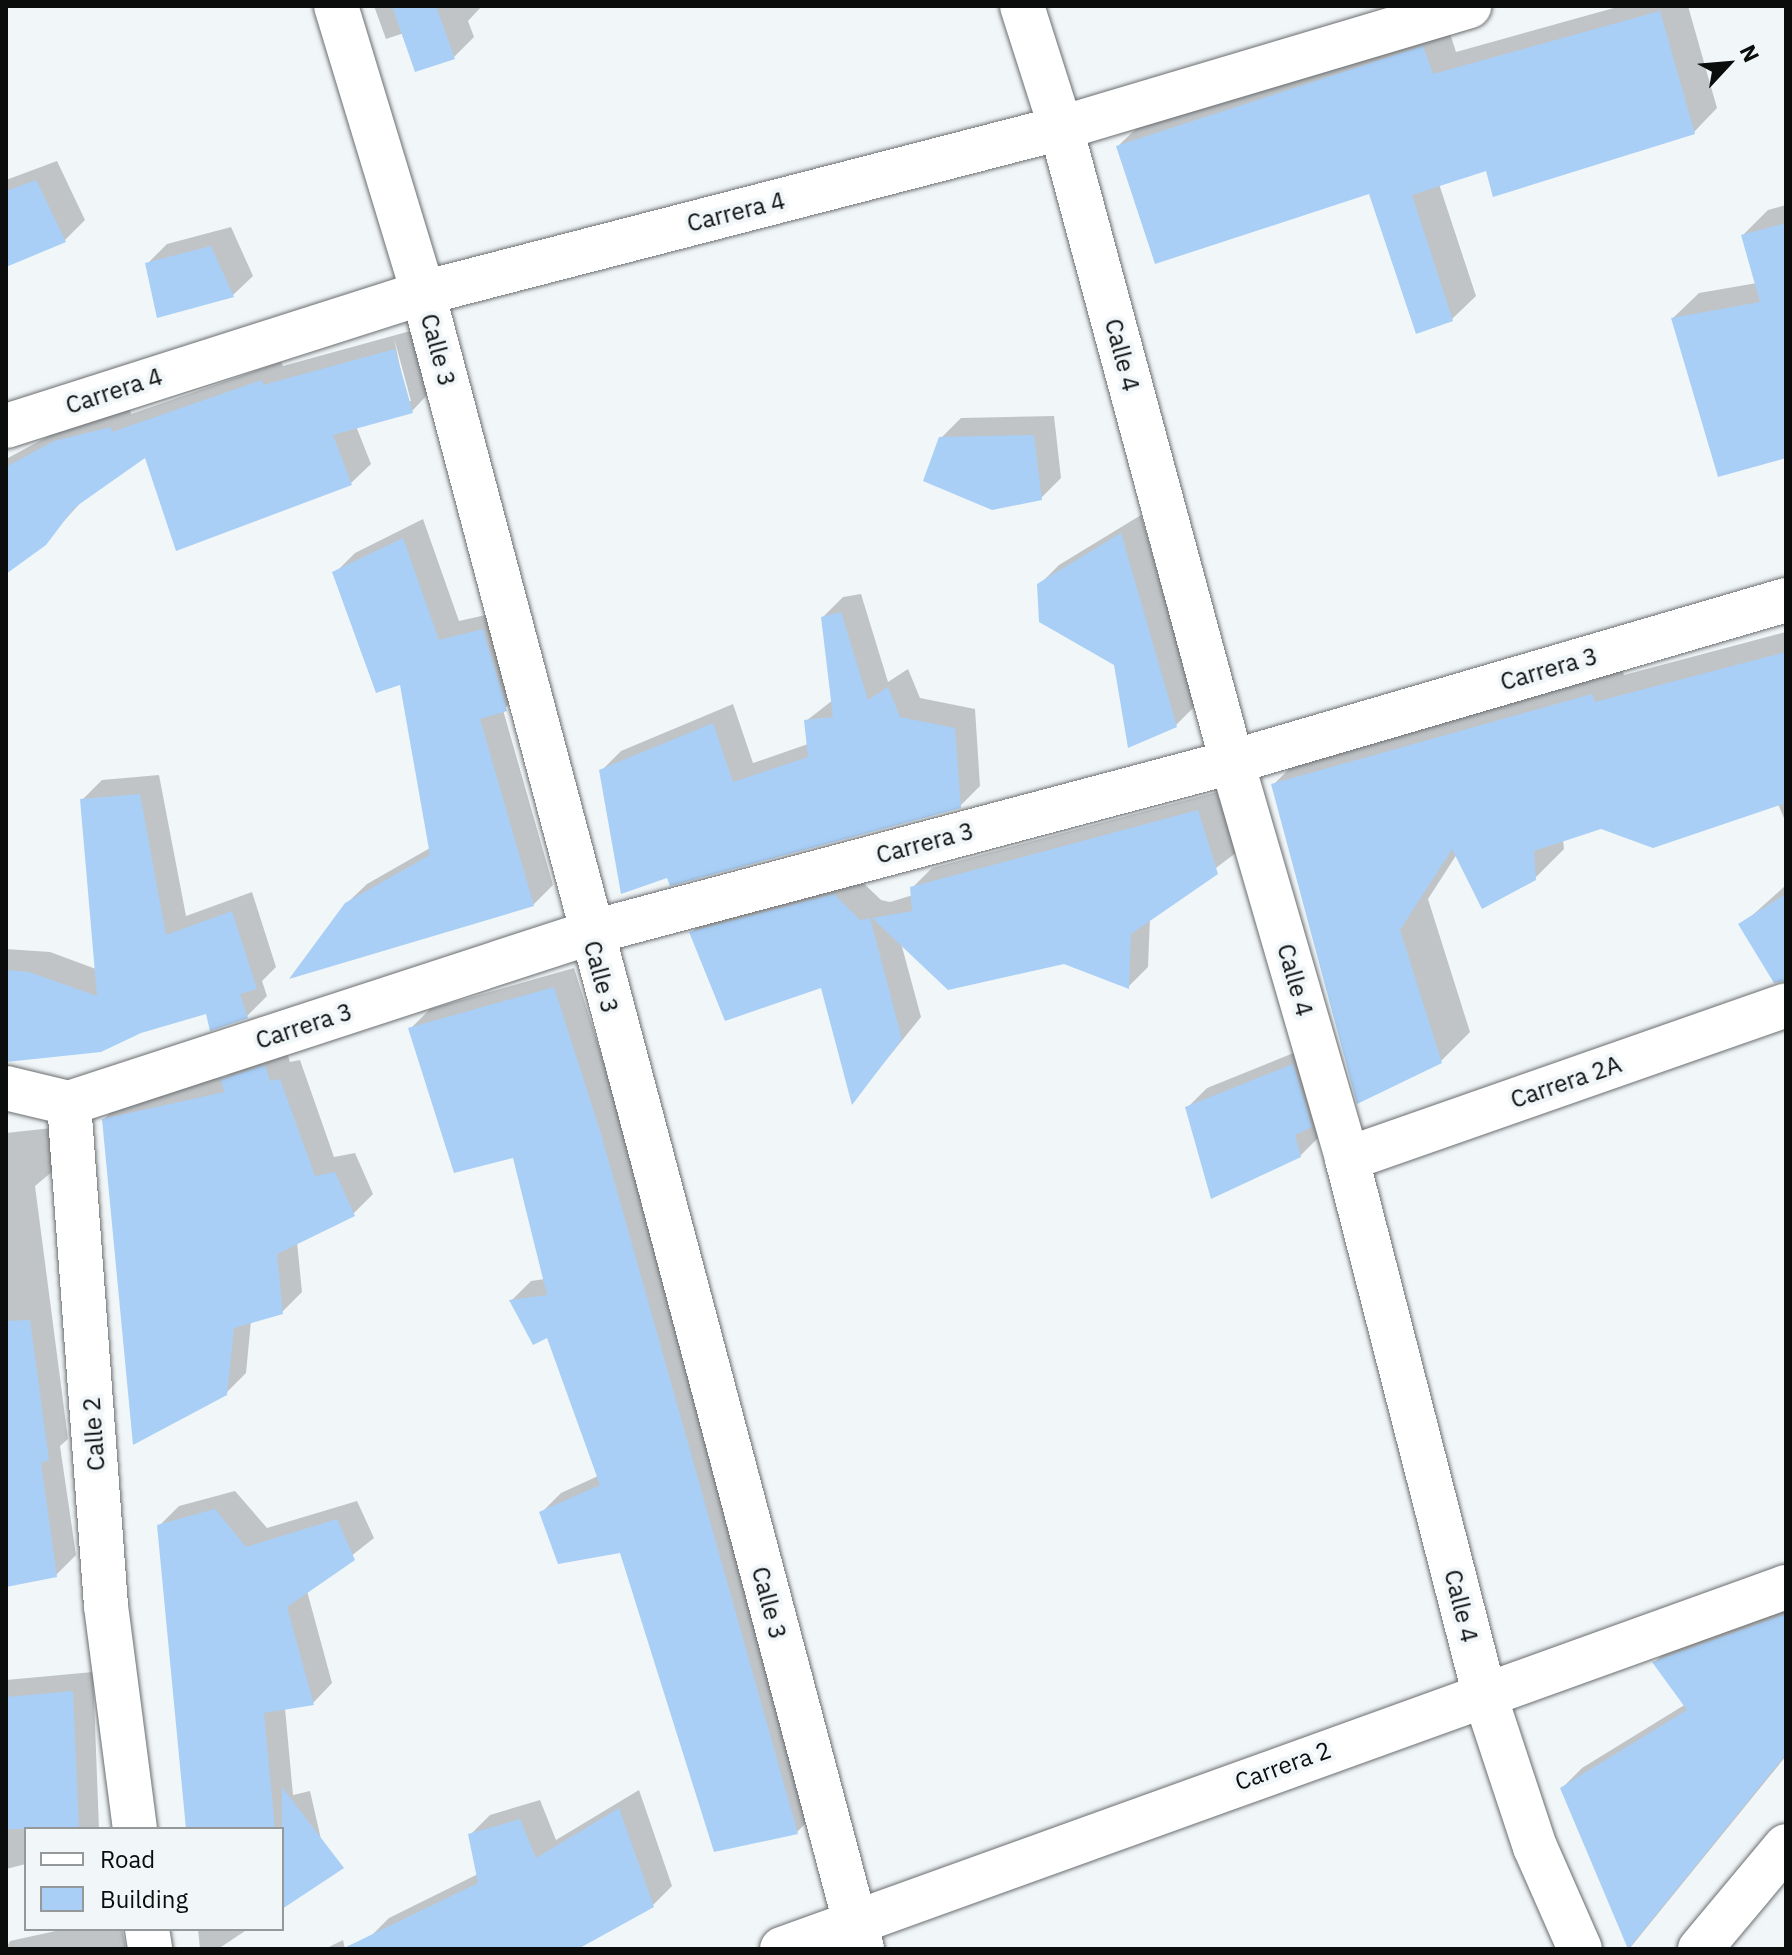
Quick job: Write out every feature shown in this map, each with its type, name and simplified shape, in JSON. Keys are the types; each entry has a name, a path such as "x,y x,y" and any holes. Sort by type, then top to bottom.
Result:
{"main road":[{"name":"Calle 3","path":"336,6 423,293 589,933 858,1935"},
{"name":"Calle 4","path":"1022,6 1061,128 1232,762 1347,1159 1484,1693 1535,1847 1580,1949"},
{"name":"Carrera 4","path":"6,426 423,293 1061,128 1469,6"},
{"name":"Carrera 3","path":"69,1103 589,933 1232,762 1786,600"},
{"name":"Carrera 2A","path":"1347,1159 1786,1005"},
{"path":"6,1088 69,1103"},
{"name":"Calle 2","path":"69,1103 106,1606 135,1827"},
{"name":"Carrera 2","path":"782,1949 858,1935 1484,1693 1786,1587"},
{"path":"1700,1949 1786,1846"}],"building":[{"path":"392,6 436,6 455,59 415,72"},
{"path":"1660,11 1695,134 1493,197 1486,171 1412,195 1453,321 1416,334 1369,194 1155,264 1116,146 1423,46 1433,74"},
{"path":"36,180 66,242 6,267 6,191"},
{"path":"1786,223 1786,458 1718,477 1671,318 1760,302 1741,235"},
{"path":"211,246 234,297 157,318 145,263"},
{"path":"395,349 413,413 333,435 352,485 176,551 145,458 74,508 46,545 6,574 6,467 54,441 111,427 112,432 262,380 263,385"},
{"path":"1034,435 1042,500 992,510 923,481 939,437"},
{"path":"1121,533 1177,727 1128,748 1114,665 1039,622 1037,584"},
{"path":"403,538 439,640 483,629 507,711 480,719 534,906 289,979 345,903 430,855 400,685 376,693 332,572"},
{"path":"841,612 868,700 888,687 900,717 955,728 961,808 670,886 667,878 621,894 599,770 713,723 733,782 808,757 804,720 833,717 821,617"},
{"path":"1786,652 1786,803 1653,848 1601,829 1534,851 1536,880 1482,909 1452,849 1400,930 1442,1063 1357,1104 1271,784 1592,694 1595,702"},
{"path":"140,794 166,935 232,911 257,989 240,994 248,1018 210,1031 206,1014 141,1033 101,1052 6,1062 6,970 29,972 97,996 80,799"},
{"path":"1198,810 1218,874 1131,934 1129,989 1064,964 948,990 872,918 912,911 910,887"},
{"path":"834,894 860,920 870,918 902,1039 852,1105 821,988 725,1021 689,932"},
{"path":"1786,894 1786,981 1774,983 1738,924"},
{"path":"554,987 601,1134 798,1834 714,1852 620,1553 558,1564 539,1512 600,1485 547,1338 533,1345 509,1300 547,1295 513,1158 454,1173 408,1028"},
{"path":"1293,1064 1312,1127 1295,1135 1301,1157 1211,1199 1185,1107"},
{"path":"265,1065 270,1081 280,1079 315,1176 335,1172 355,1216 277,1254 283,1314 234,1328 227,1395 133,1445 102,1119 224,1092 221,1080"},
{"path":"30,1320 49,1460 41,1463 57,1577 6,1587 6,1321"},
{"path":"215,1509 246,1547 337,1519 355,1560 287,1607 314,1705 264,1713 275,1827 186,1827 157,1525"},
{"path":"1786,1614 1786,1754 1628,1949 1560,1788 1687,1710 1652,1662"},
{"path":"73,1691 79,1827 6,1829 6,1697"},
{"path":"282,1787 344,1868 284,1908 284,1827"},
{"path":"619,1808 654,1907 578,1949 342,1949 478,1883 468,1834 520,1819 536,1858"}]}
